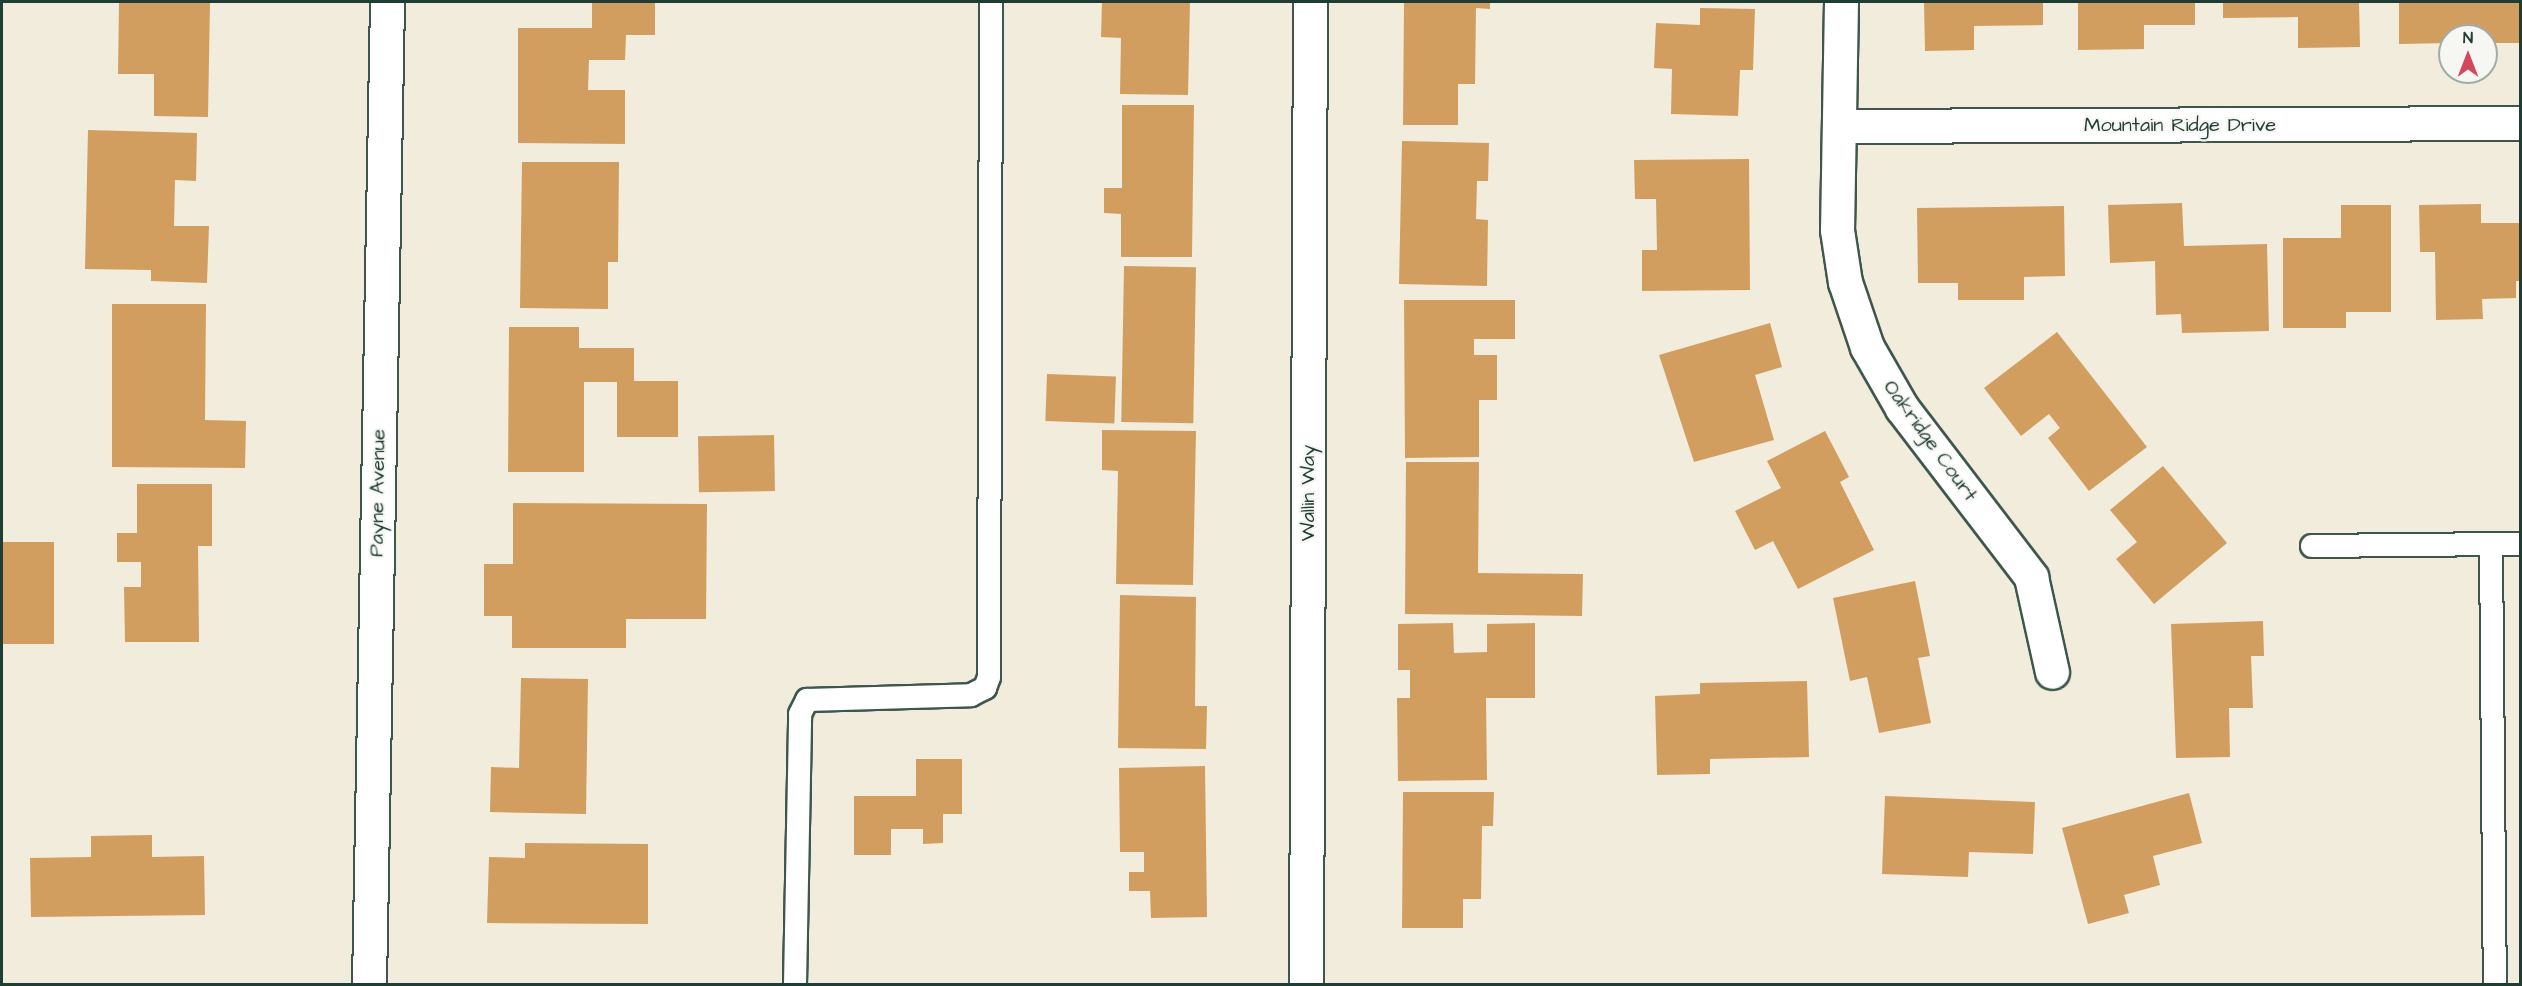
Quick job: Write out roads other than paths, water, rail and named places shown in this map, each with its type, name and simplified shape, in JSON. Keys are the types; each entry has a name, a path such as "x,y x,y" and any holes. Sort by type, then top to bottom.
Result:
{"street":[{"name":"Payne Avenue","path":"369,984 387,2"},
{"name":"Wallin Way","path":"1306,984 1310,2"},
{"name":"Oakridge Court","path":"1841,2 1838,230 1845,282 1867,347 1902,408 2031,577 2052,672"},
{"name":"Mountain Ridge Drive","path":"1839,126 2520,123"}],"lane":[{"path":"795,984 800,714 807,700 971,695 985,688 989,677 991,2"},
{"path":"2491,544 2495,984"},
{"path":"2312,546 2520,544"}]}
